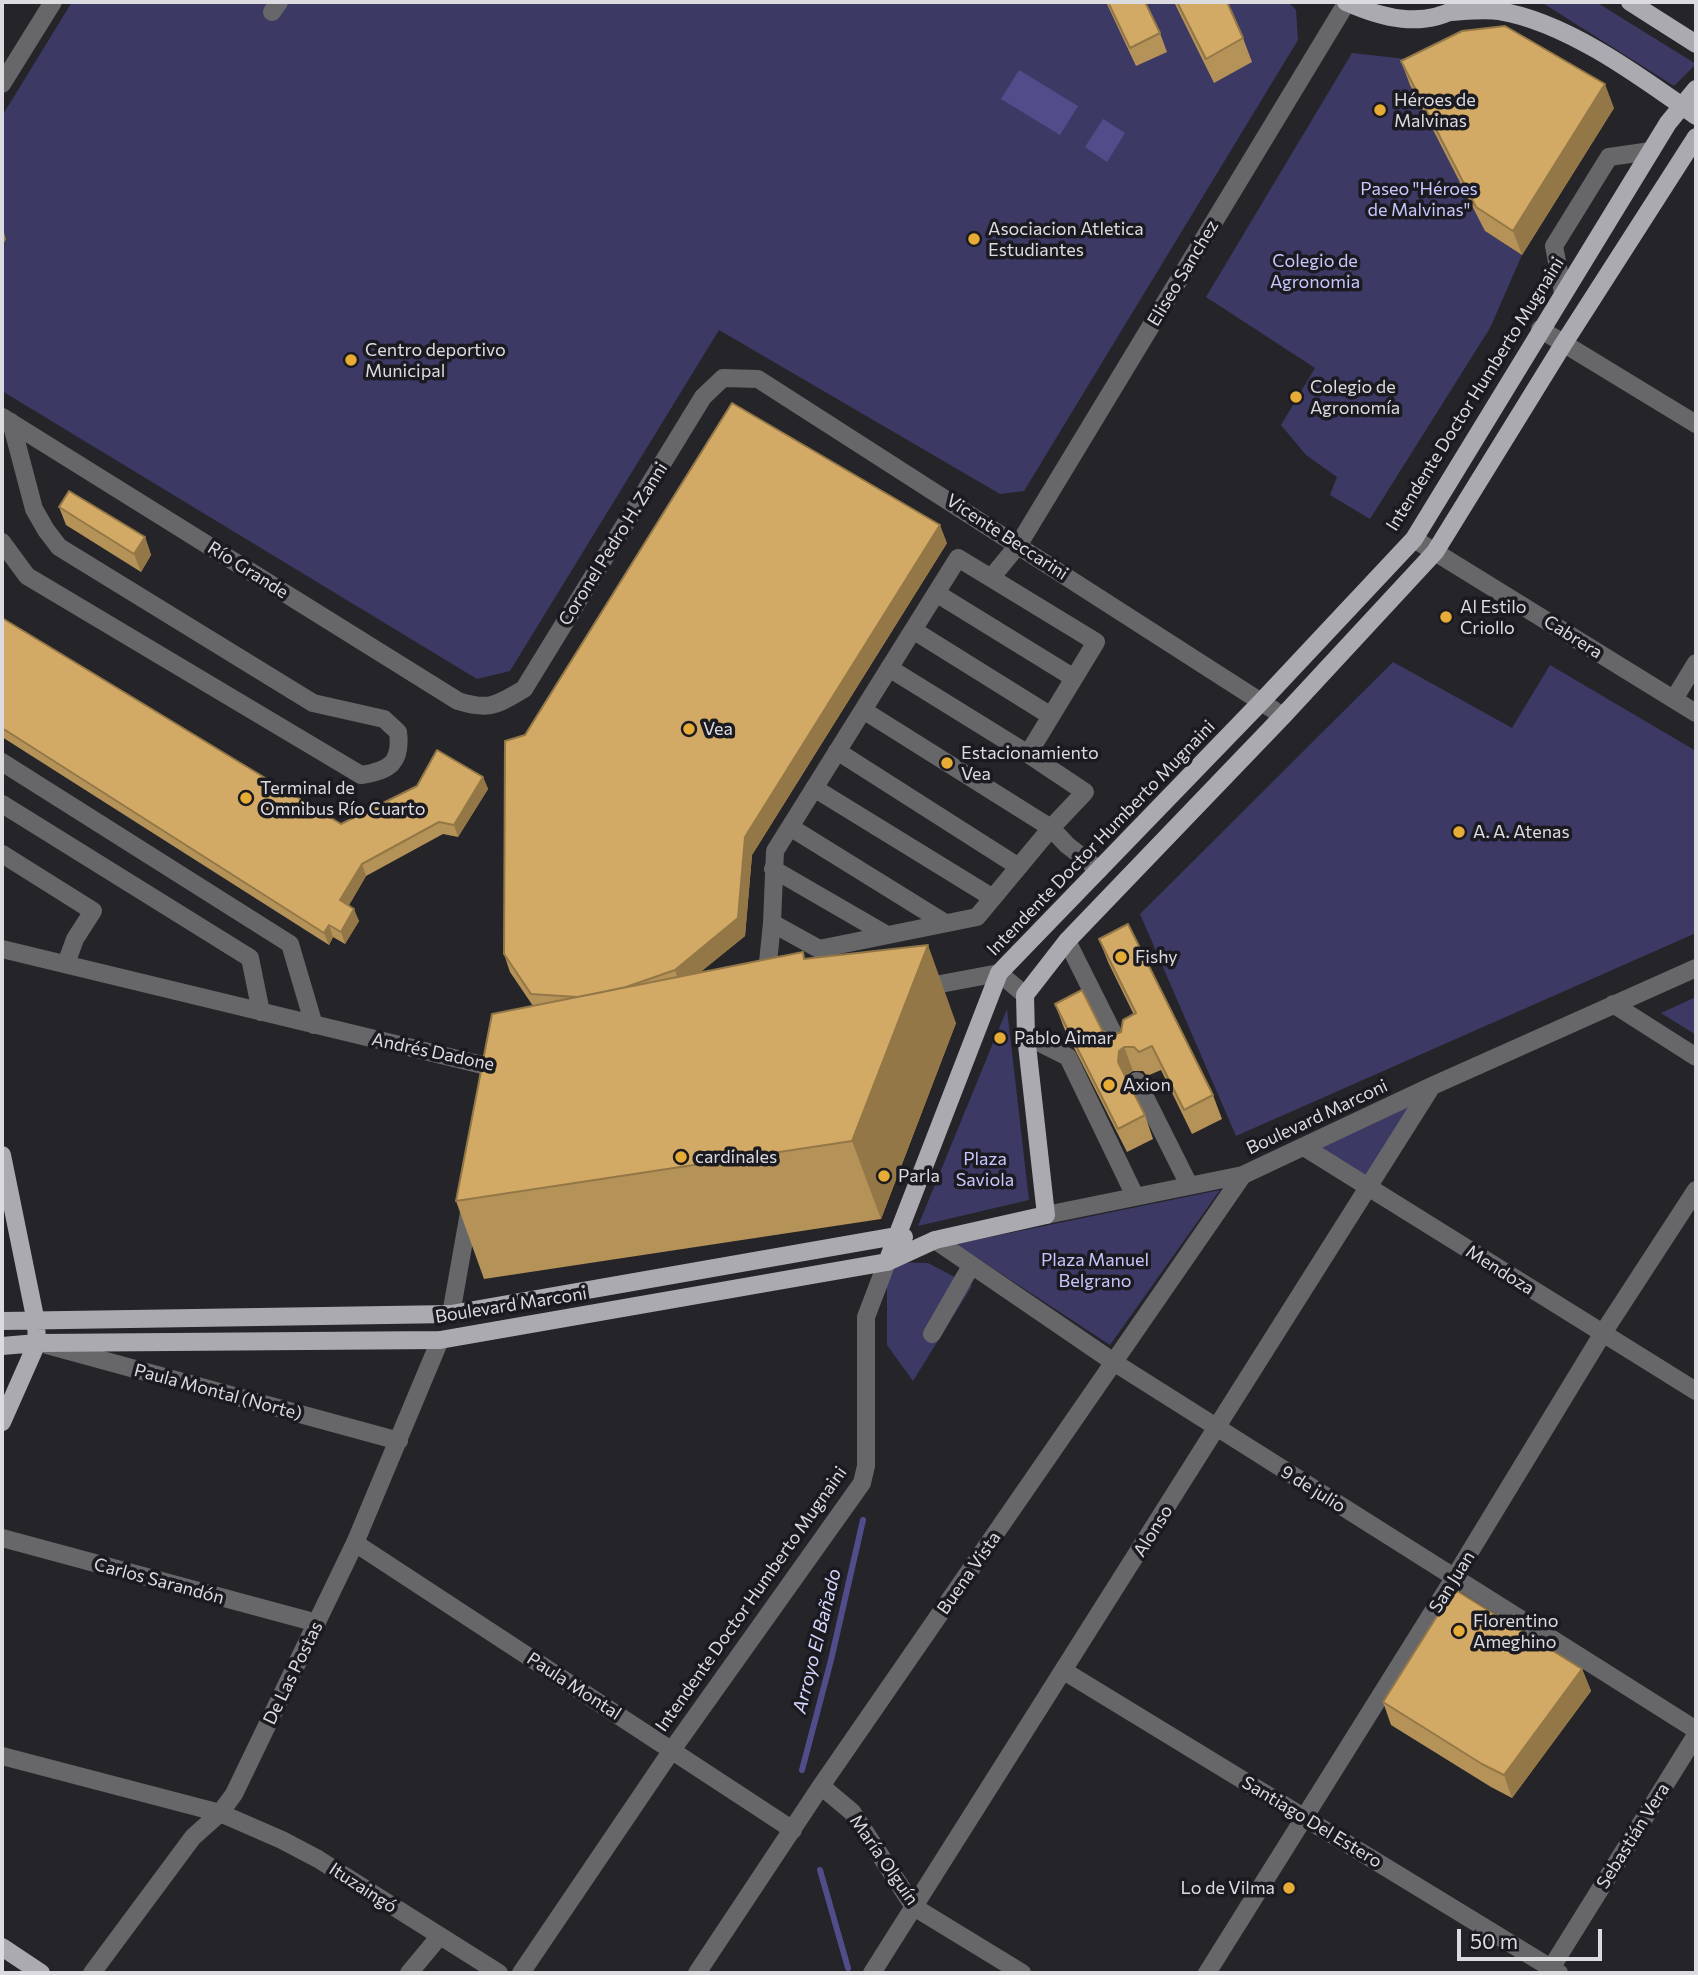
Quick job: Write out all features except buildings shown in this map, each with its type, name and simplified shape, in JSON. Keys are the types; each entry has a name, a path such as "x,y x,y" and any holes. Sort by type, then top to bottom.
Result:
{"main road":[{"path":"1347,2 1380,17 1416,20 1451,12 1497,10 1520,16 1571,35 1689,111"},
{"path":"1451,12 1468,2"},
{"path":"1636,3 1696,44"},
{"name":"Intendente Doctor Humberto Mugnaini","path":"887,1262 999,973 1262,701 1414,539 1651,151 1689,111 1696,89"},
{"path":"1046,1215 1026,1036 1025,995 1067,941 1283,716 1435,552 1696,137"},
{"path":"2,1155 36,1322 37,1342 2,1422"},
{"name":"Boulevard Marconi","path":"2,1346 37,1342 440,1340 887,1262 935,1240 1046,1215"},
{"name":"Boulevard Marconi","path":"2,1321 450,1314 896,1236 935,1240"},
{"path":"2,1948 41,1973"}],"street":[{"path":"2,84 53,2"},
{"name":"Eliseo Sanchez","path":"991,579 1019,544 1347,2"},
{"path":"1563,293 1554,246 1560,235 1609,157 1651,151"},
{"path":"1540,329 1696,424"},
{"name":"Vicente Beccarini","path":"723,378 758,379 1019,544 1283,716"},
{"name":"Coronel Pedro H. Zanni","path":"499,704 524,689 703,397 723,378"},
{"path":"2,542 27,576 360,775 382,772 395,760 400,748 398,732 384,719 313,704 59,547 34,509 6,420"},
{"name":"Río Grande","path":"6,420 458,701 479,708 499,704"},
{"name":"Cabrera","path":"1414,539 1696,713"},
{"path":"766,995 775,851 958,558 1096,642 1028,754"},
{"path":"936,593 1074,678"},
{"path":"913,630 1051,716"},
{"path":"1674,699 1696,663"},
{"path":"772,923 819,949 977,917 1051,828 1085,792 889,668"},
{"path":"863,710 1051,828 1099,870"},
{"path":"837,751 1019,866"},
{"path":"2,762 290,944 314,1025"},
{"path":"814,788 993,898"},
{"path":"2,804 250,958 261,1012"},
{"path":"790,827 945,923"},
{"path":"2,853 93,911 75,939 66,964"},
{"path":"773,869 887,935"},
{"path":"1067,941 1121,1049"},
{"name":"Andrés Dadone","path":"2,949 314,1025 494,1075 522,1063"},
{"name":"Boulevard Marconi","path":"1046,1215 1243,1175 1432,1086 1696,968"},
{"path":"896,993 999,973 1025,995"},
{"path":"1612,1004 1696,1056"},
{"path":"1026,1036 1068,1057 1135,1196"},
{"path":"1138,1081 1189,1185"},
{"name":"Alonso","path":"872,1973 1432,1086"},
{"name":"Mendoza","path":"1304,1147 1696,1391"},
{"name":"Buena Vista","path":"697,1973 821,1786 1243,1175"},
{"name":"San Juan","path":"1207,1973 1454,1578 1603,1333 1696,1190"},
{"path":"450,1314 473,1191"},
{"name":"9 de julio","path":"935,1240 1115,1363 1696,1730"},
{"name":"Intendente Doctor Humberto Mugnaini","path":"520,1973 672,1750 862,1483 866,1466 866,1317 887,1262"},
{"path":"932,1334 971,1266"},
{"name":"De Las Postas","path":"92,1973 193,1837 220,1814 234,1794 355,1543 440,1340"},
{"name":"Paula Montal (Norte)","path":"37,1342 399,1441"},
{"name":"Carlos Sarandón","path":"2,1538 317,1623"},
{"name":"Paula Montal","path":"355,1543 793,1830"},
{"name":"Santiago Del Estero","path":"1064,1671 1553,1972"},
{"name":"Sebastián Vera","path":"1553,1972 1696,1735"},
{"name":"Ituzaingó","path":"2,1756 220,1814 282,1840 318,1859 499,1973"},
{"name":"María Olguín","path":"821,1786 852,1812 914,1907 1022,1973"},
{"path":"409,1973 439,1937"}],"green space":[{"name":"Centro deportivo Municipal","path":"72,2 1288,2 1296,10 1298,40 1024,491 1000,494 719,330 510,671 477,679 2,391 2,116"},
{"path":"1541,2 1596,2 1696,64 1674,86"},
{"name":"Colegio de Agronomia","path":"1352,53 1406,59 1485,231 1522,255 1490,328 1370,519 1330,495 1337,477 1306,455 1281,425 1315,368 1206,297"},
{"name":"A. A. Atenas","path":"1393,662 1512,728 1550,665 1696,751 1696,933 1236,1136 1140,914"},
{"path":"1696,997 1696,1035 1661,1013"},
{"name":"Plaza Saviola","path":"1007,1009 1029,1200 918,1226"},
{"path":"1417,1102 1366,1177 1318,1148"},
{"name":"Plaza Manuel Belgrano","path":"1220,1190 1110,1345 956,1244"},
{"path":"887,1262 928,1263 972,1286 913,1381 887,1345"}],"shaded area":[{"path":"1019,70 1078,106 1060,135 1001,99"},
{"path":"1103,119 1125,133 1107,162 1085,147"}],"waterway":[{"name":"Arroyo El Bañado","path":"802,1770 863,1520"},
{"name":"Arroyo El Bañado","path":"820,1870 848,1968"}],"place":[{"name":"Héroes de Malvinas","path":"1380,110"},
{"name":"Asociacion Atletica Estudiantes","path":"974,239"},
{"name":"Centro deportivo Municipal","path":"351,360"},
{"name":"Colegio de Agronomía","path":"1296,397"},
{"name":"Al Estilo Criollo","path":"1446,617"},
{"name":"Vea","path":"689,729"},
{"name":"Estacionamiento Vea","path":"947,763"},
{"name":"Terminal de Omnibus Río Cuarto","path":"246,798"},
{"name":"A. A. Atenas","path":"1459,832"},
{"name":"Fishy","path":"1121,957"},
{"name":"Pablo Aimar","path":"1000,1038"},
{"name":"Axion","path":"1109,1085"},
{"name":"cardinales","path":"681,1157"},
{"name":"Parla","path":"884,1176"},
{"name":"Florentino Ameghino","path":"1459,1631"},
{"name":"Lo de Vilma","path":"1289,1888"}],"park label":[{"name":"Paseo \"Héroes de Malvinas\"","path":"1419,199"}]}
